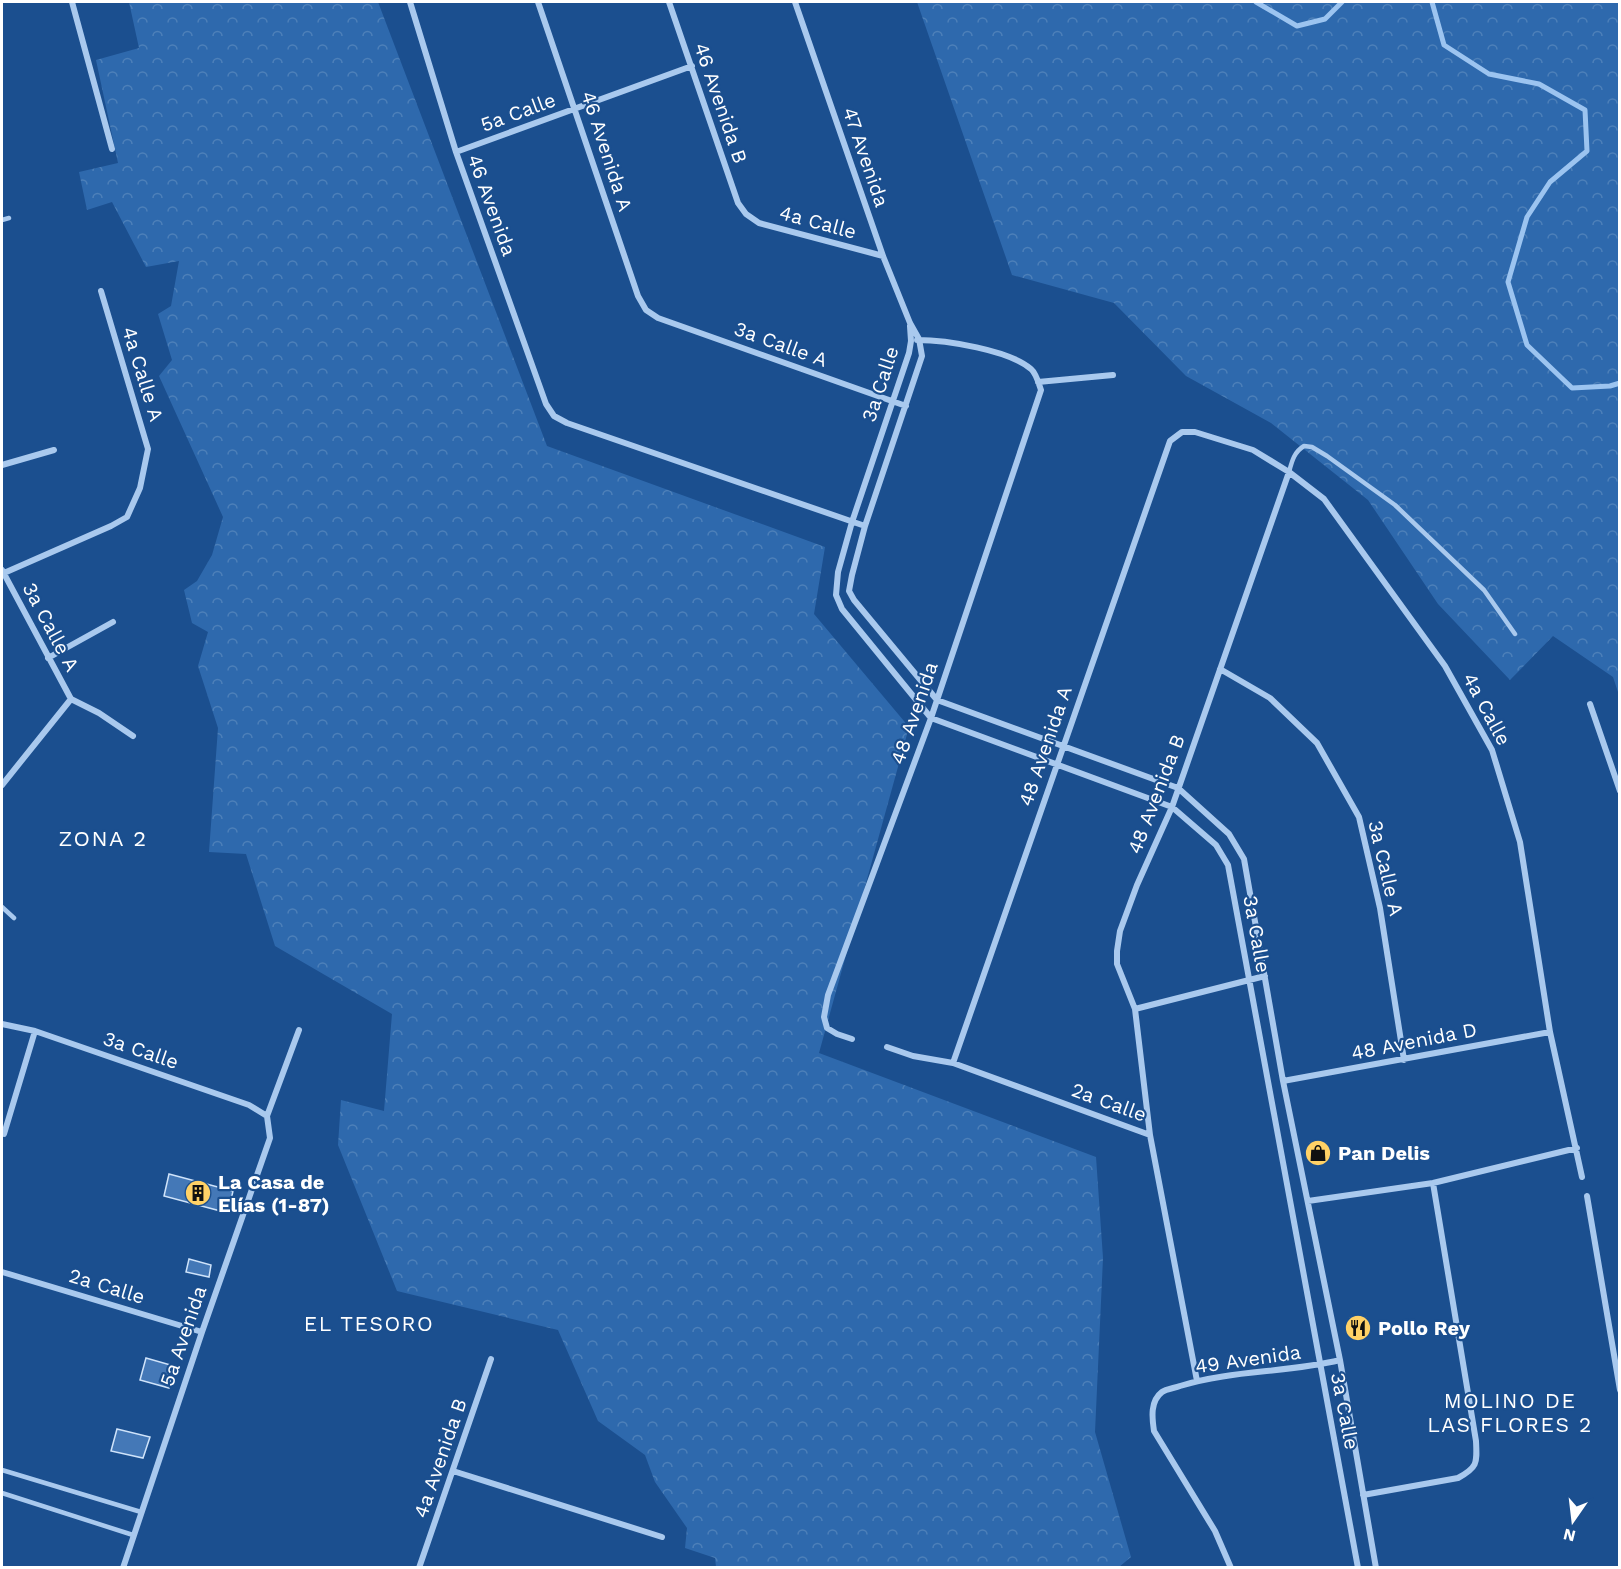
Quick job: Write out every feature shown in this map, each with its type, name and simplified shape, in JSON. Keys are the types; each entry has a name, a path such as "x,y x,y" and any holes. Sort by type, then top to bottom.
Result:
{"street":[{"path":"72,2 112,149"},
{"name":"46 Avenida","path":"410,2 456,152 546,404 554,416 567,423 852,522"},
{"name":"46 Avenida A","path":"538,2 638,296 646,310"},
{"name":"46 Avenida B","path":"669,2 738,203 746,214"},
{"name":"47 Avenida","path":"795,2 883,256 910,323"},
{"name":"5a Calle","path":"456,152 692,66"},
{"name":"4a Calle","path":"746,214 759,223 883,256"},
{"name":"4a Calle A","path":"3,572 127,517 140,488 148,449 101,291"},
{"name":"3a Calle A","path":"646,310 658,318 906,406"},
{"name":"3a Calle","path":"910,323 919,339 922,356 865,526 849,591 937,700 1178,788 1229,834 1244,859 1283,1081 1340,1360 1376,1568"},
{"name":"3a Calle","path":"910,323 911,341 852,522 838,572 836,595 842,609 932,717 1172,807 1216,845 1228,865 1359,1568"},
{"path":"911,341 919,339 959,344 1007,356 1032,370 1038,382 1113,375"},
{"name":"48 Avenida","path":"852,1039 827,1028 824,1017 828,995 932,717 1039,398 1041,390 1038,382"},
{"name":"4a Calle","path":"1170,441 1182,432 1195,432 1253,450 1289,472 1324,499 1445,666 1492,750 1520,842 1550,1032 1582,1178"},
{"name":"48 Avenida A","path":"953,1063 1170,441"},
{"path":"2,465 54,450"},
{"name":"48 Avenida B","path":"1150,1135 1135,1009 1117,964 1120,931 1137,885 1172,807 1289,472"},
{"path":"852,522 865,526"},
{"name":"3a Calle A","path":"3,572 70,699"},
{"path":"48,658 112,622"},
{"name":"3a Calle A","path":"1220,669 1270,698 1317,743 1359,816 1380,908 1404,1060"},
{"path":"2,785 70,699 99,712 133,736"},
{"path":"1590,704 1620,791"},
{"path":"1135,1009 1265,976"},
{"name":"3a Calle","path":"2,1024 34,1031 249,1105 267,1116"},
{"path":"267,1116 299,1030"},
{"path":"4,1134 34,1031"},
{"name":"48 Avenida D","path":"1283,1081 1550,1032"},
{"name":"2a Calle","path":"887,1047 913,1056 953,1063 1150,1135 1197,1381"},
{"name":"5a Avenida","path":"123,1568 270,1138 267,1116"},
{"path":"1308,1201 1433,1183 1577,1148"},
{"path":"1363,1495 1458,1478 1470,1472 1477,1462 1476,1441 1433,1183"},
{"path":"1587,1196 1620,1390"},
{"name":"2a Calle","path":"2,1272 202,1332"},
{"name":"4a Avenida B","path":"419,1568 491,1359"},
{"name":"49 Avenida","path":"1231,1568 1215,1531 1154,1431 1152,1414 1154,1402 1162,1392 1197,1381 1320,1365 1340,1360"},
{"path":"453,1471 662,1537"}],"lane":[{"path":"2,220 9,218"},
{"path":"1289,472 1298,449 1304,446 1312,447 1348,470 1395,505 1484,590 1515,634"},
{"path":"2,907 14,918"},
{"path":"2,1470 141,1512"},
{"path":"2,1493 133,1535"}],"green space":[{"path":"129,2 378,2 547,446 825,547 814,614 909,727 819,1053 1096,1157 1103,1258 1095,1432 1131,1557 1119,1567 716,1567 715,1558 685,1548 687,1528 655,1482 645,1455 598,1421 558,1330 397,1291 338,1145 341,1100 384,1111 392,1014 275,946 246,854 209,852 218,728 198,666 208,632 192,623 184,590 197,581 212,555 223,517 159,376 172,360 158,314 171,306 179,261 146,267 112,202 87,210 79,172 118,163 96,60 139,48"},
{"path":"917,2 1619,2 1619,695 1613,677 1553,636 1510,680 1438,604 1368,500 1271,423 1186,376 1114,303 1012,275"}],"building":[{"name":"La Casa de Elías (1-87)","path":"169,1174 233,1191 228,1213 164,1196"},
{"path":"189,1259 211,1265 209,1277 186,1272"},
{"path":"146,1358 174,1366 169,1388 140,1380"},
{"path":"117,1429 150,1437 143,1458 111,1451"}],"waterway":[{"path":"1256,2 1297,26 1325,19 1342,2"},
{"path":"1432,2 1444,45 1489,74 1539,84 1585,110 1587,151 1550,182 1527,217 1508,282 1527,345 1572,388 1610,386 1620,383"}],"place":[{"name":"Pan Delis","path":"1318,1153"},
{"name":"La Casa de Elías (1-87)","path":"198,1193"},
{"name":"Pollo Rey","path":"1358,1328"}],"district":[{"name":"ZONA 2","path":"103,838"},
{"name":"EL TESORO","path":"369,1324"},
{"name":"MOLINO DE LAS FLORES 2","path":"1510,1413"}]}
